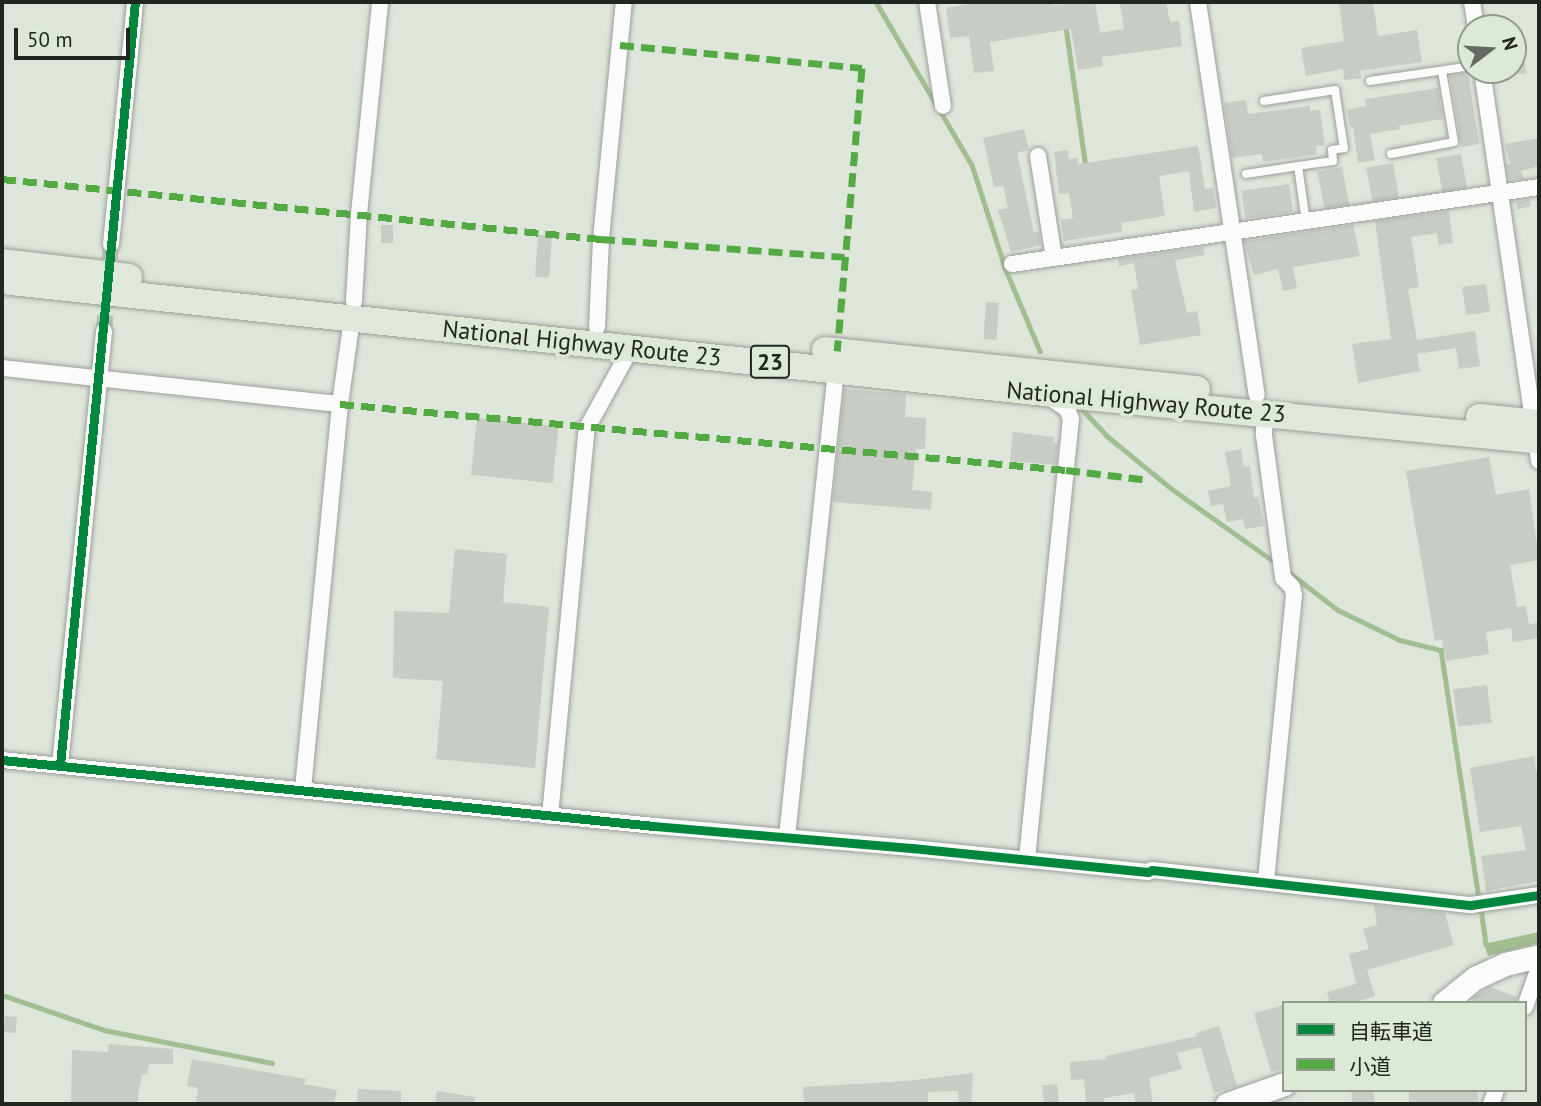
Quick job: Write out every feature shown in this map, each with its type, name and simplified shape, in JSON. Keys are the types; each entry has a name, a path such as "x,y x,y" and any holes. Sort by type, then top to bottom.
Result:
{"highway":[{"name":"National Highway Route 23","path":"2,262 631,348 1044,393 1261,404"},
{"name":"National Highway Route 23","path":"2,281 597,327 1538,438"}],"main road":[{"path":"1446,1001 1475,978 1505,964 1539,956"},
{"path":"1227,1104 1282,1085"}],"street":[{"path":"111,244 135,2"},
{"path":"303,789 340,404 353,310 359,214 380,2"},
{"path":"597,327 601,239 624,2"},
{"path":"927,2 943,106"},
{"path":"1198,2 1261,404 1281,567 1294,595 1266,882"},
{"path":"1484,84 1538,438"},
{"path":"1038,156 1054,258"},
{"path":"1012,264 1539,187"},
{"path":"60,765 104,331"},
{"path":"550,816 587,428 631,348"},
{"path":"2,368 340,404"},
{"path":"787,836 836,369"},
{"path":"1027,859 1071,419 1067,409 1044,393"},
{"path":"2,760 550,816 787,836 1480,903 1539,895"},
{"path":"1527,1001 1539,967"}],"lane":[{"path":"1370,81 1457,68"},
{"path":"1391,154 1454,142 1442,71"},
{"path":"1246,174 1333,160 1332,150 1344,148 1335,90 1265,101"},
{"path":"1298,166 1306,222"}],"shaded area":[{"path":"1539,932 1539,943 1488,956 1484,944"}],"building":[{"path":"982,2 1053,2 1054,5 1095,2 1100,33 1124,29 1120,4 1166,2 1170,22 1179,21 1182,46 1102,57 1103,66 1078,70 1071,29 990,42 994,71 974,73 969,36 950,38 946,8"},
{"path":"1339,2 1373,2 1378,36 1417,30 1422,62 1360,71 1361,78 1344,80 1343,69 1306,76 1301,48 1344,41"},
{"path":"1457,75 1457,84 1470,84 1479,144 1461,147 1450,76"},
{"path":"1438,88 1443,119 1370,134 1375,160 1358,163 1353,127 1350,127 1347,110 1366,106 1365,99"},
{"path":"1246,100 1248,114 1310,106 1310,111 1320,110 1325,145 1316,146 1317,154 1263,162 1262,154 1232,158 1224,103"},
{"path":"1024,129 1029,150 1017,153 1034,233 1039,232 1041,245 1011,252 998,210 1008,208 1003,186 994,187 983,138"},
{"path":"1539,138 1539,166 1521,171 1524,179 1509,180 1506,165 1510,164 1505,144"},
{"path":"1198,146 1205,189 1213,188 1216,208 1194,212 1189,171 1159,176 1165,216 1121,223 1122,232 1064,241 1061,220 1073,218 1069,193 1059,194 1054,152 1068,150 1069,159 1077,158 1078,164"},
{"path":"1461,154 1467,187 1442,192 1436,158"},
{"path":"1393,163 1399,197 1372,202 1366,168"},
{"path":"1342,167 1349,204 1325,209 1317,172"},
{"path":"1289,184 1293,212 1245,218 1241,191"},
{"path":"1529,199 1531,206 1517,210 1516,203"},
{"path":"1449,211 1453,243 1439,245 1437,233 1411,237 1419,287 1408,289 1417,340 1475,331 1480,366 1459,369 1456,348 1417,354 1420,371 1358,383 1352,344 1391,339 1375,221"},
{"path":"381,225 393,225 393,243 381,243"},
{"path":"1353,225 1360,256 1293,267 1297,288 1283,291 1278,269 1254,275 1244,241"},
{"path":"538,235 552,236 549,278 535,277"},
{"path":"1203,247 1205,255 1175,260 1187,313 1197,311 1201,335 1140,345 1131,290 1138,289 1134,263 1119,266 1118,259"},
{"path":"1486,284 1490,312 1466,315 1462,287"},
{"path":"986,302 999,303 996,340 983,339"},
{"path":"844,389 906,394 905,417 926,418 925,449 916,449 912,490 932,492 931,510 833,502"},
{"path":"477,418 559,427 553,483 471,475"},
{"path":"1013,432 1054,437 1053,443 1058,443 1056,465 1010,461"},
{"path":"1241,449 1244,467 1250,466 1254,498 1258,497 1264,526 1245,529 1243,519 1227,522 1223,504 1211,506 1208,491 1231,486 1225,452"},
{"path":"1489,457 1496,495 1529,489 1539,560 1510,565 1517,607 1526,606 1529,624 1539,623 1539,638 1513,642 1511,628 1486,632 1489,654 1446,661 1442,639 1435,641 1406,471"},
{"path":"455,549 507,554 503,602 549,607 535,768 436,759 443,681 393,678 394,611 449,613"},
{"path":"1487,685 1492,723 1458,727 1453,689"},
{"path":"1534,756 1539,788 1539,881 1486,891 1481,856 1526,850 1521,826 1480,832 1470,768"},
{"path":"1374,905 1445,913 1454,945 1367,970 1375,996 1359,1001 1329,1001 1327,992 1356,984 1349,954 1369,949 1363,929 1377,925"},
{"path":"1490,987 1517,997 1516,1001 1472,1001 1473,997"},
{"path":"1282,1006 1282,1069 1271,1072 1254,1013"},
{"path":"5,1016 17,1017 16,1033 4,1032"},
{"path":"1219,1026 1237,1086 1214,1093 1201,1047 1177,1053 1182,1069 1149,1078 1153,1104 1136,1104 1134,1093 1104,1098 1104,1104 1086,1104 1084,1079 1071,1080 1070,1062 1107,1059 1106,1056 1197,1036 1196,1033"},
{"path":"109,1044 173,1049 173,1064 149,1064 147,1075 142,1074 137,1104 71,1104 72,1050 108,1052"},
{"path":"192,1059 306,1079 304,1084 337,1090 334,1104 196,1104 198,1088 187,1086"},
{"path":"973,1073 971,1104 959,1104 958,1091 928,1092 928,1104 804,1104 803,1087 907,1081"},
{"path":"1057,1084 1059,1104 1044,1104 1042,1086"},
{"path":"358,1089 401,1091 401,1104 357,1104"},
{"path":"437,1091 475,1097 474,1104 435,1104"},
{"path":"1351,1092 1373,1092 1375,1104 1353,1104"},
{"path":"1409,1092 1478,1092 1478,1104 1409,1104"}],"waterway":[{"path":"876,2 972,165 1006,270 1040,351"},
{"path":"1066,27 1086,167"},
{"path":"1083,410 1106,435 1172,489 1276,563"},
{"path":"1286,570 1338,610 1400,640 1441,650 1479,899"},
{"path":"1481,908 1486,945"},
{"path":"2,995 104,1030 272,1063"}],"tunnel":[{"path":"104,331 111,244"}],"marked path":[{"path":"620,45 862,68 837,351"},
{"path":"2,179 601,239 844,257"},
{"path":"340,404 1066,470 1149,480"}],"cycle path":[{"path":"60,765 135,2"},
{"path":"2,760 654,826 1148,872 1152,870 1471,905 1539,895"}]}
